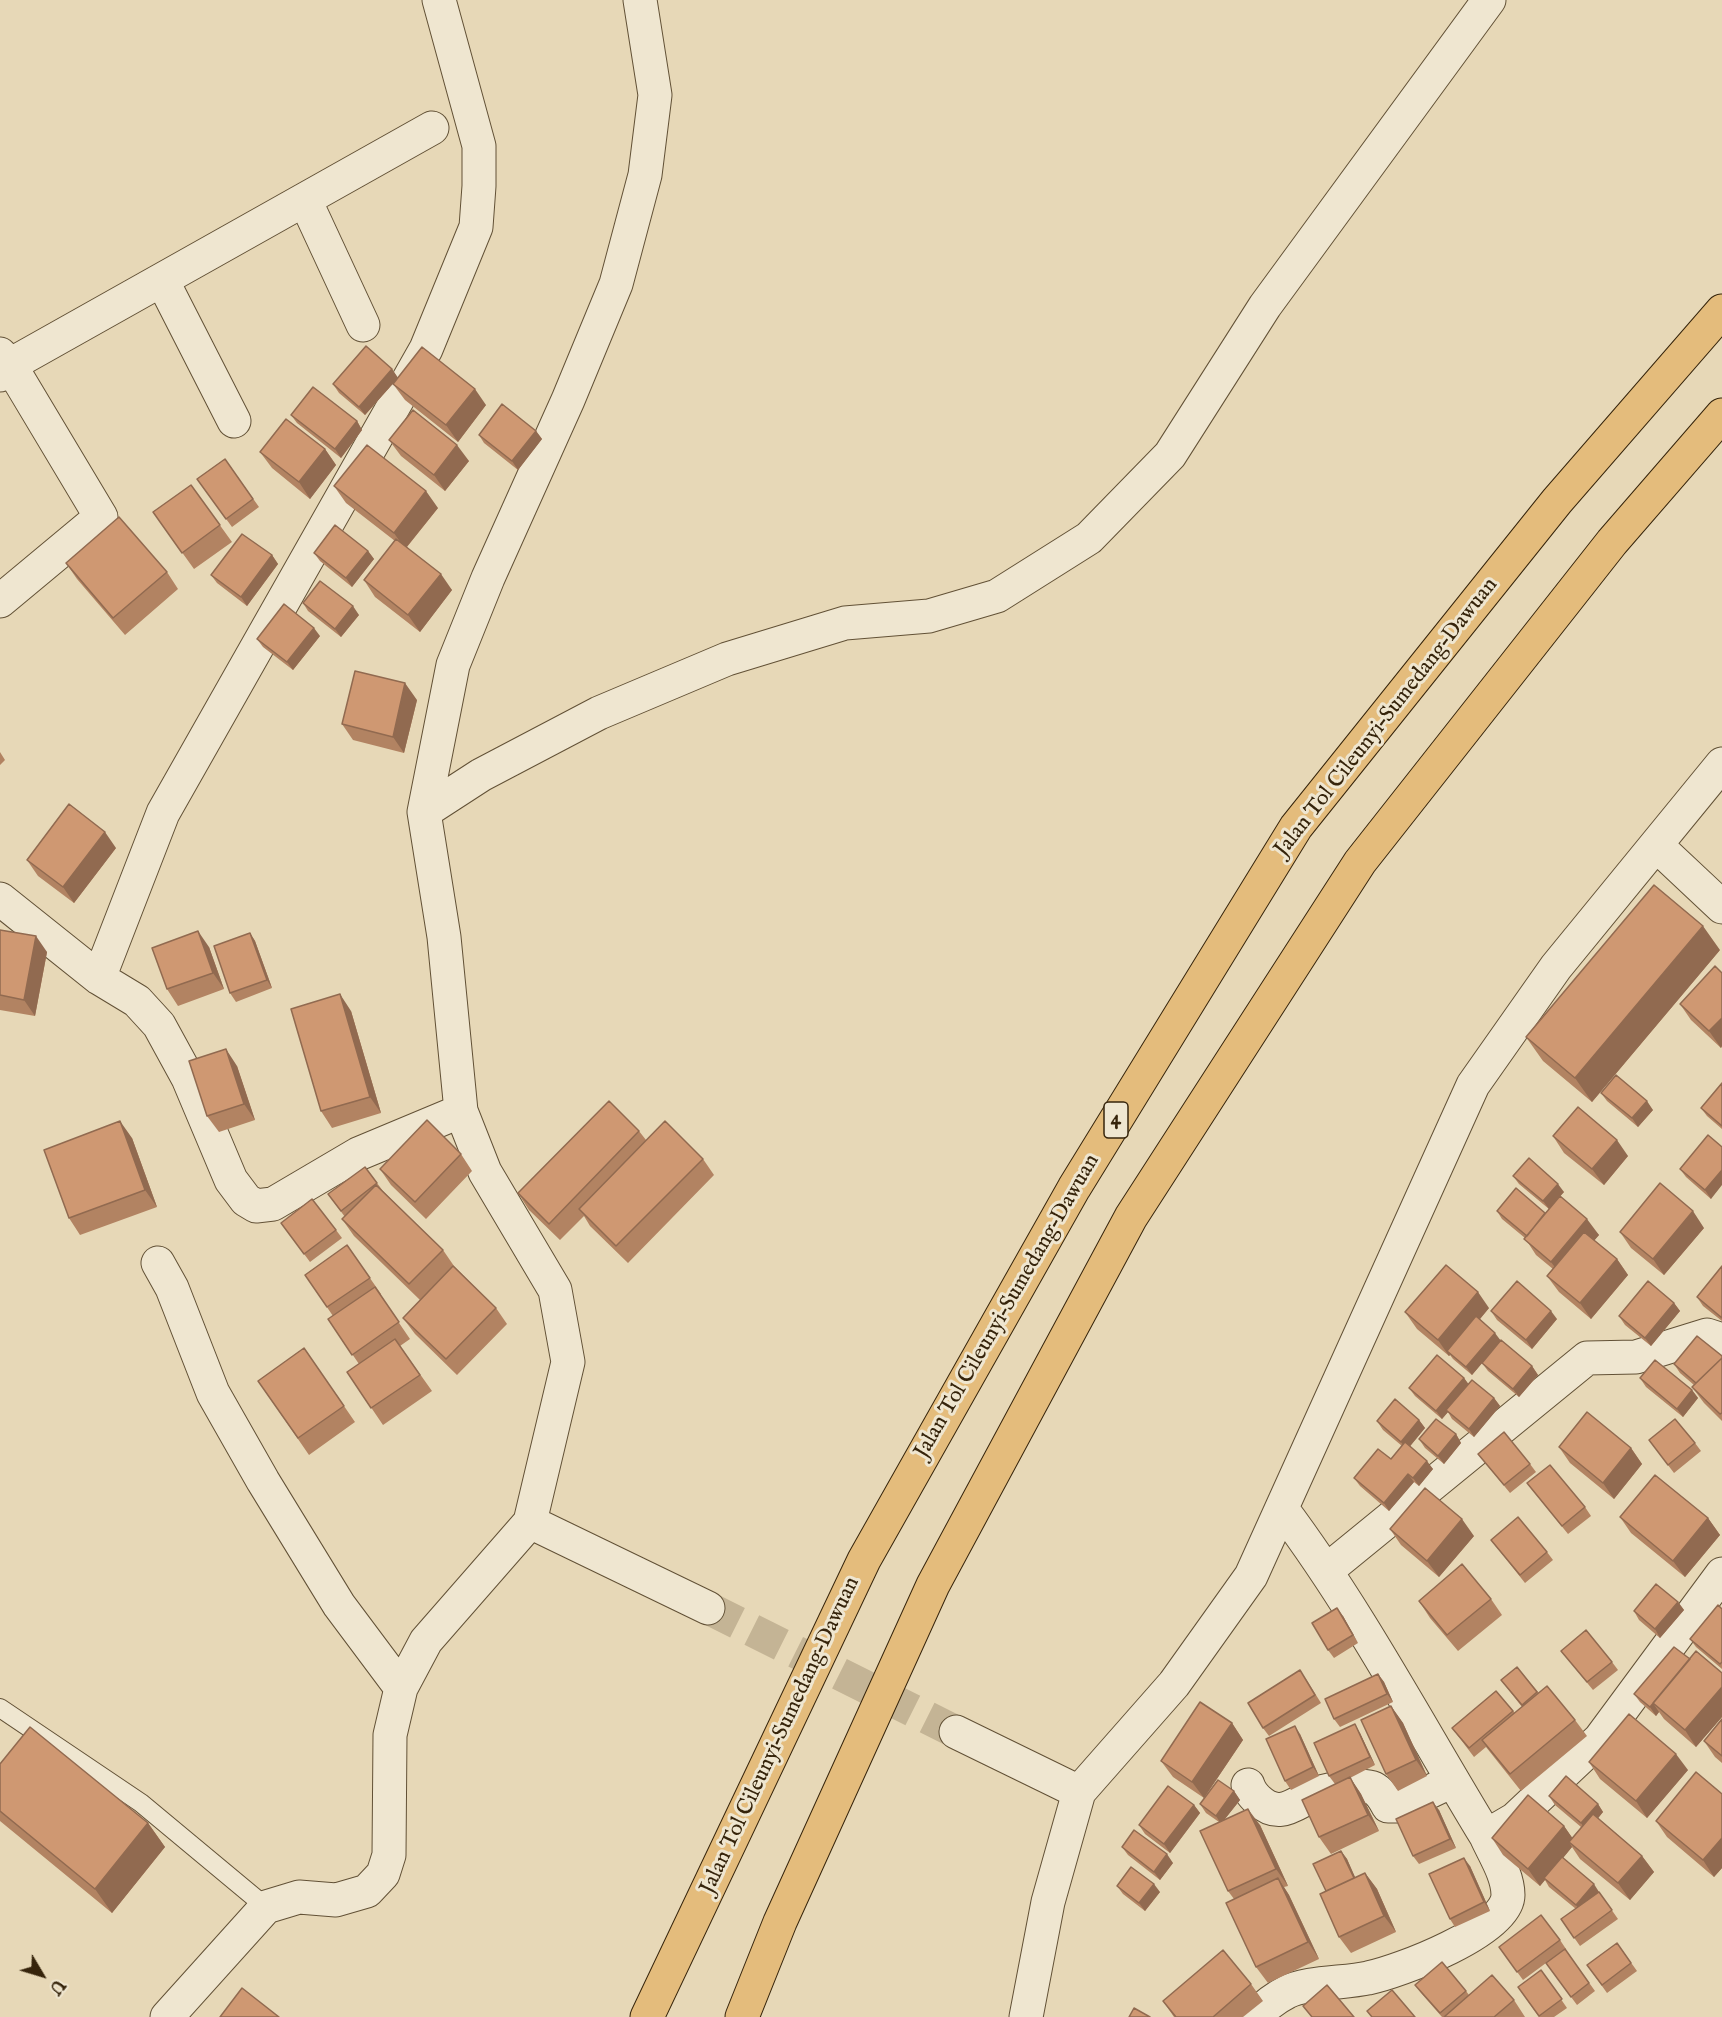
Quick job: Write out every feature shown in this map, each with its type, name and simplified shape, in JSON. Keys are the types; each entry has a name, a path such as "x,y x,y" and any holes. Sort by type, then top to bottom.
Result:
{"highway":[{"name":"Jalan Tol Cileunyi–Sumedang–Dawuan","path":"646,2017 864,1560 1074,1188 1296,827 1557,501 1722,311"},
{"path":"742,2017 780,1922 933,1585 1131,1217 1360,862 1612,542 1722,415"}],"street":[{"path":"99,978 163,813 426,349 476,228 479,146 439,0"},
{"path":"166,2017 266,1907 299,1897 336,1900 367,1891 383,1874 390,1846 390,1735 401,1688 426,1641 530,1522 568,1362 555,1290 485,1172 461,1111 444,937 424,812 453,665 488,578 568,400 616,284 645,175 655,95 639,0"},
{"path":"424,812 481,775 598,713 727,659 845,623 929,616 997,596 1089,538 1170,456 1265,306 1489,0"},
{"path":"0,601 101,517 4,365 162,280 432,128"},
{"path":"305,200 363,325"},
{"path":"162,280 234,421"},
{"path":"1026,2017 1048,1902 1079,1792 1174,1684 1251,1576 1473,1085 1556,967 1722,764"},
{"path":"1656,845 1722,907"},
{"path":"0,899 99,978 137,1001 159,1025 188,1078 231,1180 246,1200 256,1206 273,1204 358,1154 461,1111"},
{"path":"158,1263 172,1288 213,1393 263,1481 339,1605 401,1688"},
{"path":"1326,1571 1587,1358 1636,1357 1707,1335 1722,1340"},
{"path":"1254,2017 1288,1991 1370,1978 1448,1951 1492,1922 1503,1910 1508,1896 1503,1873 1486,1836 1389,1671 1326,1571 1282,1509"},
{"path":"530,1522 708,1608"},
{"path":"1486,1836 1515,1819 1600,1739 1722,1574"},
{"path":"956,1732 1079,1792"},
{"path":"1248,1785 1250,1792 1268,1809 1273,1810 1292,1806 1318,1793 1359,1786 1372,1787 1388,1806 1400,1806 1452,1781"}],"lane":[{"path":"0,1708 141,1803 266,1907"}],"building":[{"path":"366,346 392,369 359,407 333,384"},
{"path":"422,347 475,389 446,425 393,384"},
{"path":"313,387 357,421 335,449 291,415"},
{"path":"502,404 536,431 512,461 479,435"},
{"path":"413,410 457,445 434,475 389,440"},
{"path":"286,419 325,449 299,482 260,452"},
{"path":"367,445 426,491 394,533 334,486"},
{"path":"225,459 253,499 226,519 197,479"},
{"path":"191,485 220,525 182,553 153,512"},
{"path":"119,517 167,572 113,618 66,563"},
{"path":"335,525 368,551 346,578 314,553"},
{"path":"242,534 272,555 241,597 211,575"},
{"path":"396,539 441,574 408,615 364,580"},
{"path":"320,581 353,606 335,629 303,603"},
{"path":"284,604 314,628 287,662 257,639"},
{"path":"355,671 405,683 393,737 342,724"},
{"path":"69,804 105,832 63,887 27,860"},
{"path":"1654,885 1703,926 1575,1078 1526,1037"},
{"path":"0,930 36,936 24,1000 0,995"},
{"path":"198,931 213,973 167,989 152,948"},
{"path":"250,933 267,980 230,993 214,946"},
{"path":"1715,966 1722,973 1722,1018 1709,1031 1680,1004"},
{"path":"340,994 370,1097 321,1111 291,1009"},
{"path":"226,1049 244,1104 207,1116 189,1061"},
{"path":"1616,1075 1647,1101 1632,1118 1601,1093"},
{"path":"1722,1083 1722,1126 1701,1108"},
{"path":"609,1101 639,1131 549,1224 518,1193"},
{"path":"1578,1107 1617,1140 1592,1169 1553,1136"},
{"path":"427,1120 461,1154 415,1202 380,1169"},
{"path":"120,1121 145,1190 69,1218 44,1150"},
{"path":"665,1121 703,1159 616,1246 579,1209"},
{"path":"1708,1135 1722,1147 1722,1170 1705,1190 1680,1169"},
{"path":"1529,1158 1558,1184 1543,1201 1513,1176"},
{"path":"365,1167 377,1183 341,1211 328,1194"},
{"path":"1660,1183 1693,1211 1653,1259 1620,1232"},
{"path":"376,1185 443,1250 409,1284 342,1219"},
{"path":"1516,1188 1545,1213 1527,1236 1497,1211"},
{"path":"1560,1196 1587,1219 1551,1262 1524,1239"},
{"path":"312,1199 336,1230 304,1254 281,1223"},
{"path":"1584,1232 1617,1259 1580,1303 1547,1276"},
{"path":"347,1245 370,1278 327,1307 305,1275"},
{"path":"1446,1265 1478,1292 1438,1340 1405,1312"},
{"path":"453,1266 496,1308 446,1359 403,1318"},
{"path":"1722,1266 1722,1318 1697,1297"},
{"path":"1517,1281 1551,1311 1526,1340 1491,1311"},
{"path":"1648,1281 1674,1303 1645,1338 1619,1316"},
{"path":"375,1287 399,1322 352,1355 328,1319"},
{"path":"1476,1316 1495,1333 1466,1367 1447,1351"},
{"path":"1697,1336 1722,1358 1696,1383 1674,1364"},
{"path":"395,1339 420,1375 371,1408 347,1372"},
{"path":"1501,1340 1532,1366 1513,1389 1482,1363"},
{"path":"304,1348 344,1406 298,1438 258,1381"},
{"path":"1437,1355 1464,1378 1436,1411 1409,1388"},
{"path":"1722,1358 1722,1413 1720,1414 1692,1387"},
{"path":"1655,1360 1692,1390 1677,1409 1640,1378"},
{"path":"1472,1380 1494,1398 1469,1429 1446,1410"},
{"path":"1395,1399 1419,1420 1401,1442 1377,1421"},
{"path":"1587,1412 1631,1448 1603,1483 1559,1447"},
{"path":"1436,1419 1456,1434 1438,1456 1419,1439"},
{"path":"1675,1419 1695,1443 1668,1465 1649,1440"},
{"path":"1504,1432 1530,1464 1504,1485 1478,1454"},
{"path":"1405,1442 1427,1461 1413,1478 1408,1474 1384,1503 1354,1478 1378,1449 1391,1459"},
{"path":"1550,1465 1585,1507 1562,1526 1527,1483"},
{"path":"1655,1475 1708,1518 1673,1561 1620,1517"},
{"path":"1425,1488 1462,1519 1427,1561 1390,1529"},
{"path":"1518,1517 1547,1552 1520,1575 1491,1540"},
{"path":"1462,1564 1491,1599 1447,1635 1419,1601"},
{"path":"1656,1584 1678,1602 1655,1629 1634,1611"},
{"path":"1718,1605 1722,1609 1722,1662 1720,1664 1690,1639"},
{"path":"1337,1608 1353,1635 1328,1650 1312,1623"},
{"path":"1586,1630 1612,1662 1587,1682 1561,1651"},
{"path":"1674,1647 1690,1659 1650,1707 1634,1694"},
{"path":"1696,1651 1722,1673 1722,1687 1685,1730 1653,1703"},
{"path":"1517,1667 1537,1692 1522,1705 1501,1680"},
{"path":"1300,1670 1315,1695 1263,1728 1248,1703"},
{"path":"1378,1674 1387,1694 1334,1719 1325,1699"},
{"path":"1547,1686 1575,1720 1510,1774 1482,1740"},
{"path":"1496,1691 1513,1711 1469,1748 1452,1728"},
{"path":"1200,1702 1232,1723 1192,1782 1161,1761"},
{"path":"1391,1706 1416,1760 1386,1774 1361,1720"},
{"path":"1629,1714 1676,1754 1636,1801 1589,1762"},
{"path":"1722,1719 1722,1756 1704,1741"},
{"path":"1355,1724 1370,1757 1329,1776 1314,1743"},
{"path":"1295,1726 1313,1767 1285,1781 1266,1739"},
{"path":"30,1727 148,1823 95,1889 0,1811 0,1764"},
{"path":"1696,1772 1722,1794 1722,1838 1703,1860 1656,1821"},
{"path":"1566,1776 1598,1804 1581,1823 1549,1796"},
{"path":"1350,1777 1368,1815 1319,1837 1302,1800"},
{"path":"1218,1780 1234,1791 1216,1816 1200,1804"},
{"path":"1168,1786 1194,1805 1164,1844 1139,1825"},
{"path":"1528,1795 1564,1826 1528,1869 1492,1838"},
{"path":"1433,1802 1450,1839 1413,1856 1396,1819"},
{"path":"1248,1809 1276,1869 1228,1891 1200,1831"},
{"path":"1593,1814 1642,1856 1618,1883 1569,1842"},
{"path":"1134,1830 1167,1854 1154,1872 1122,1847"},
{"path":"1341,1851 1354,1878 1326,1891 1313,1864"},
{"path":"1562,1857 1594,1884 1576,1905 1544,1878"},
{"path":"1464,1858 1484,1902 1450,1919 1429,1874"},
{"path":"1131,1867 1154,1884 1139,1903 1117,1886"},
{"path":"1365,1873 1384,1916 1339,1937 1320,1894"},
{"path":"1278,1878 1308,1942 1256,1967 1226,1903"},
{"path":"1599,1892 1612,1910 1574,1938 1561,1919"},
{"path":"1541,1915 1560,1940 1517,1972 1499,1947"},
{"path":"1617,1943 1631,1963 1602,1985 1587,1965"},
{"path":"1565,1949 1589,1983 1571,1997 1546,1963"},
{"path":"1223,1950 1251,1984 1213,2017 1176,2017 1163,2001"},
{"path":"1442,1962 1466,1991 1440,2013 1415,1985"},
{"path":"1541,1970 1562,1999 1539,2016 1518,1987"},
{"path":"1492,1975 1514,2000 1494,2017 1444,2017"},
{"path":"1327,1985 1354,2017 1312,2017 1303,2006"},
{"path":"242,1988 279,2017 220,2017"},
{"path":"1392,1990 1415,2017 1372,2017 1367,2011"},
{"path":"1134,2008 1150,2017 1129,2017"}],"tunnel":[{"path":"708,1608 956,1732"}]}
